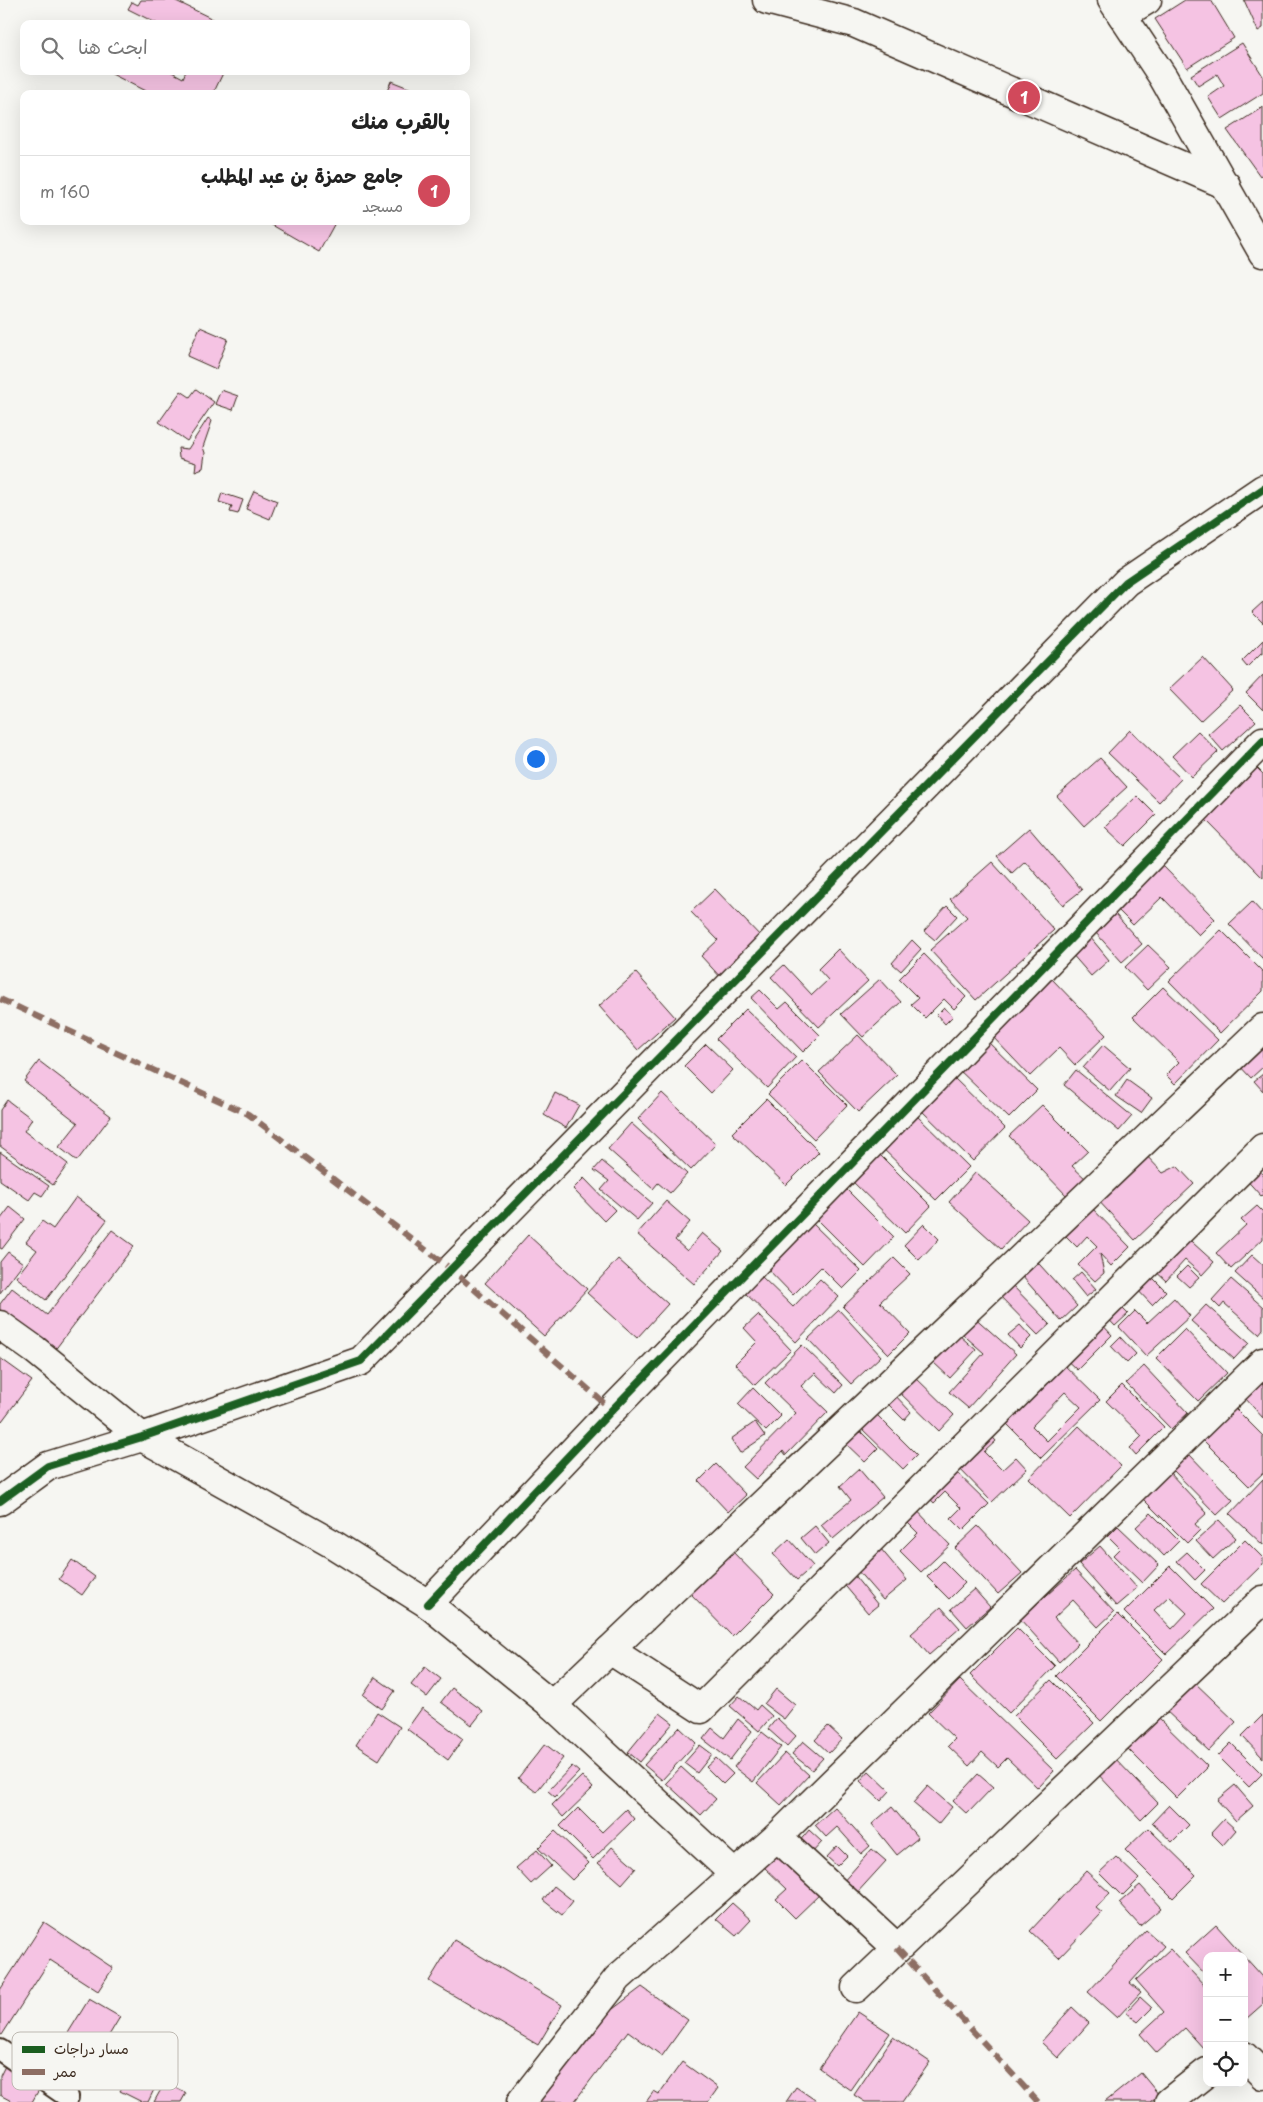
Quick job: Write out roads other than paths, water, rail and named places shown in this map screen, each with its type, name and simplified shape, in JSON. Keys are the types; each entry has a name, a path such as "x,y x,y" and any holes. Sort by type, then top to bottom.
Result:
{"street":[{"path":"767,0 854,22 1226,185"},
{"path":"1147,0 1117,8 1163,77 1263,253"},
{"path":"0,1501 48,1466 142,1437 361,1361 1126,582 1263,489"},
{"path":"428,1604 612,1410 1263,741"},
{"path":"552,1705 1263,1028"},
{"path":"610,1650 701,1708 1263,1148"},
{"path":"0,1325 35,1350 142,1437 331,1543 428,1604 552,1705 734,1874"},
{"path":"521,2102 618,1978 777,1836 1263,1362"},
{"path":"856,1988 1263,1600"},
{"path":"777,1836 897,1948"},
{"path":"1248,2060 1263,2074"},
{"path":"1169,2102 1203,2075"}],"lane":[{"path":"0,2050 12,2058"},
{"path":"58,2090 68,2097"}],"place":[{"name":"جامع حمزة بن عبد المطلب","path":"1024,97"}]}
